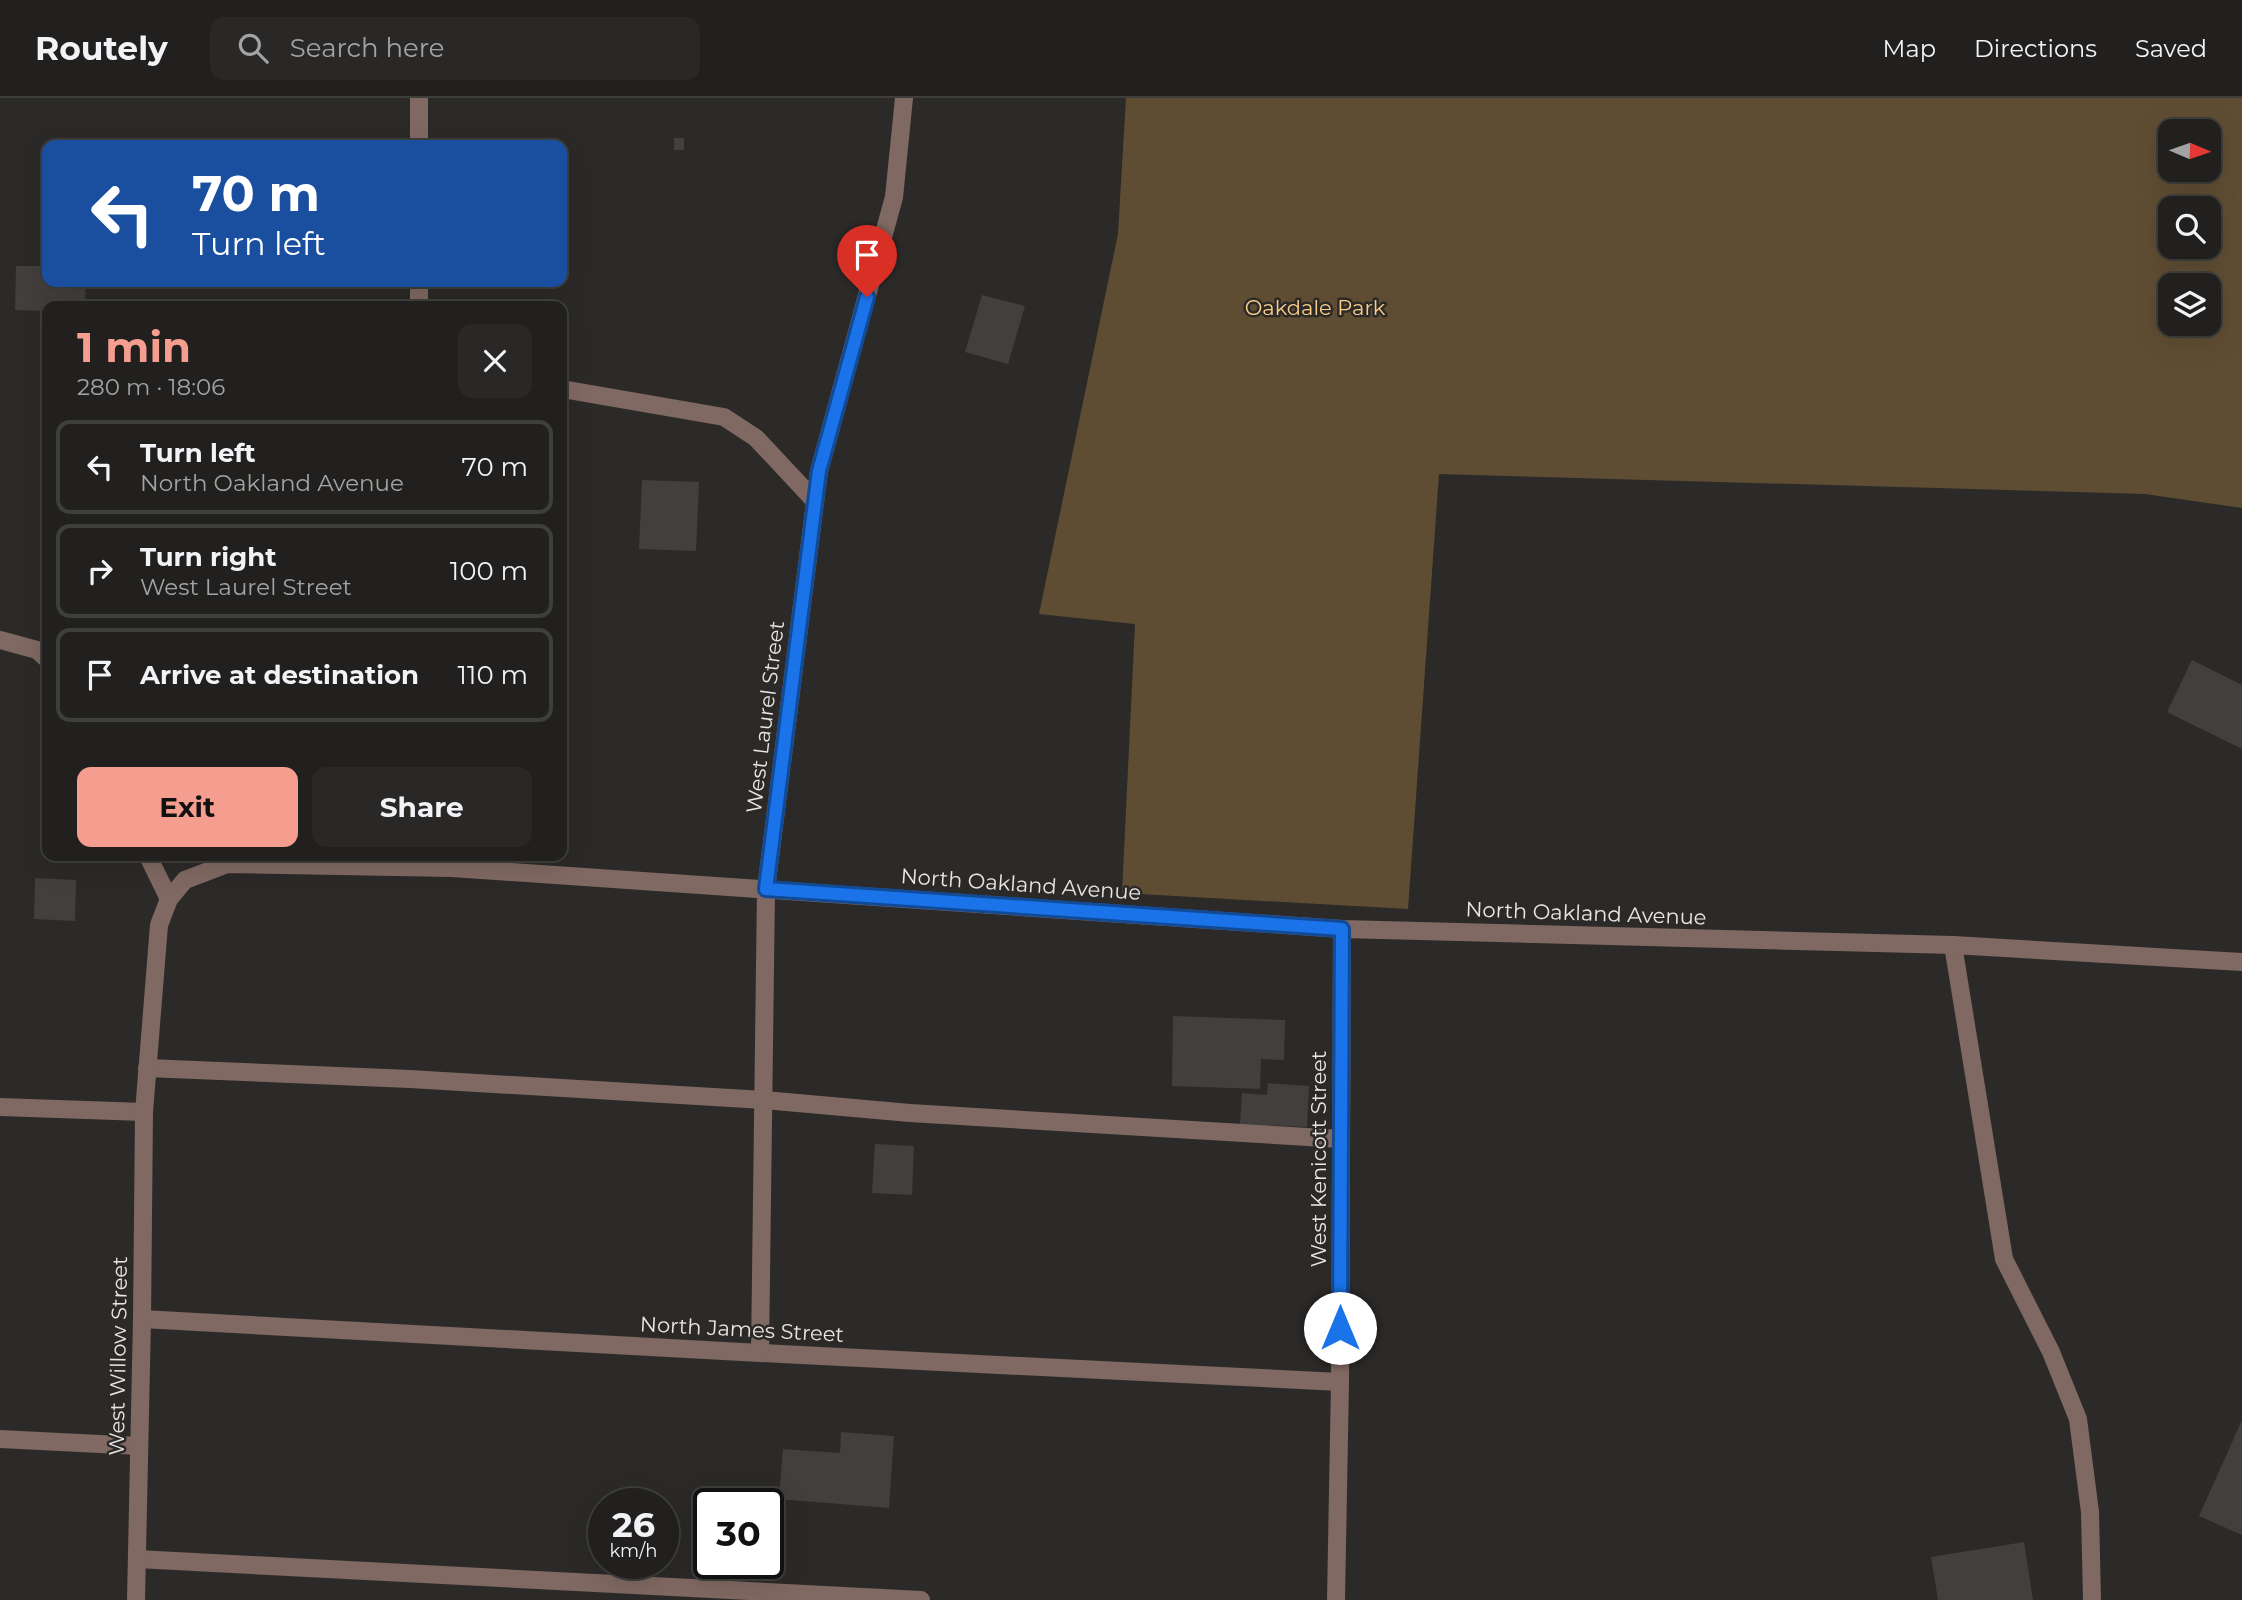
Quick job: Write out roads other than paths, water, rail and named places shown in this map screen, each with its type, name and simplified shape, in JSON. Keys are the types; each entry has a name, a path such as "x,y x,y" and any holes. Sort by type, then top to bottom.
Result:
{"street":[{"path":"419,98 419,140"},
{"name":"West Laurel Street","path":"760,1353 766,889 819,471 894,197 904,98"},
{"path":"567,391 724,417 756,438 815,500"},
{"path":"0,640 37,650 42,654"},
{"path":"0,1107 144,1112 159,925 169,899 150,861"},
{"name":"North Oakland Avenue","path":"169,899 185,880 227,864 452,868 1342,929 1953,945 2242,962"},
{"name":"West Kenicott Street","path":"1336,1600 1342,929"},
{"path":"1953,945 2004,1259 2051,1352 2078,1419 2090,1512 2092,1600"},
{"path":"147,1068 410,1079 764,1100 909,1114 1341,1139"},
{"name":"West Willow Street","path":"136,1600 144,1112"},
{"name":"North James Street","path":"142,1319 1340,1382"},
{"path":"0,1439 139,1447"},
{"path":"137,1559 921,1600"}],"park label":[{"name":"Oakdale Park","path":"1315,307"}]}
